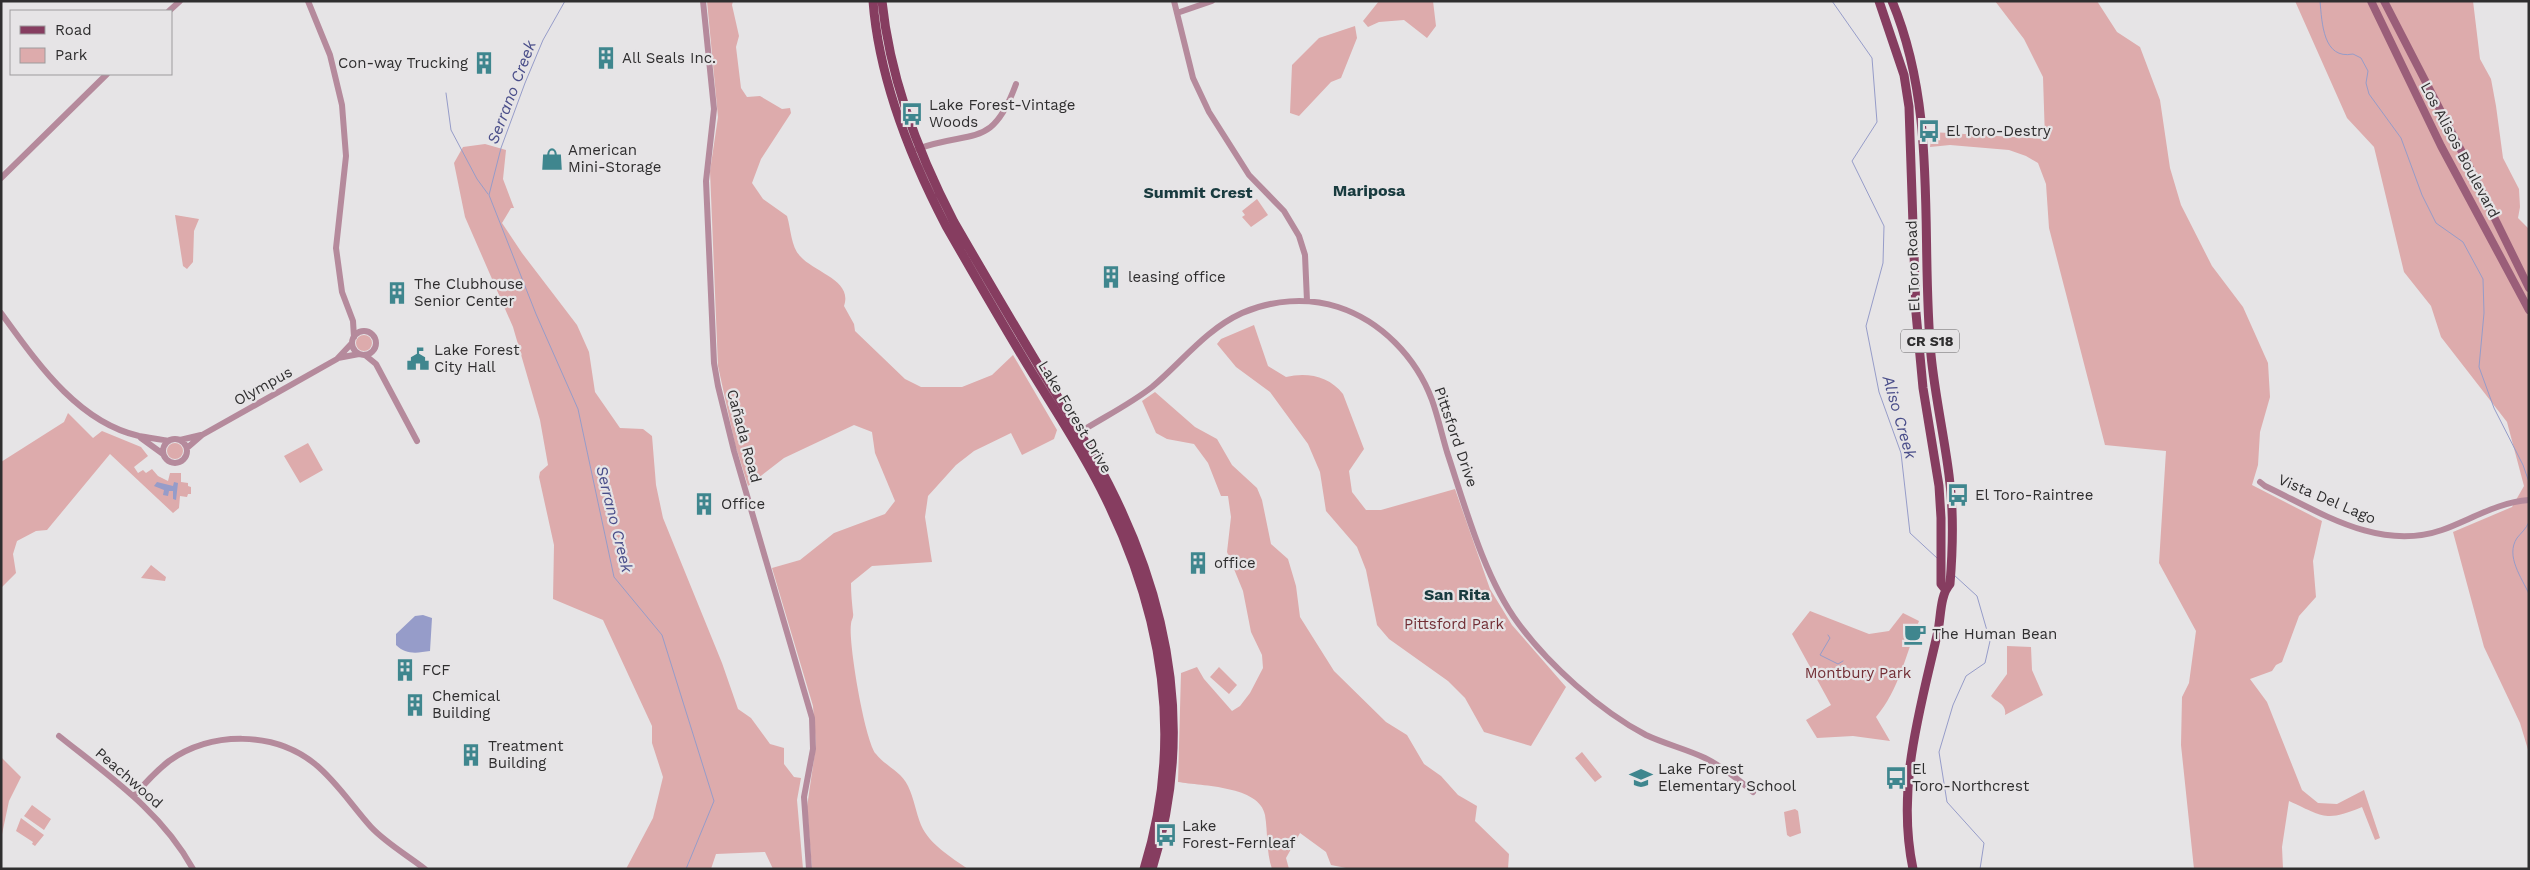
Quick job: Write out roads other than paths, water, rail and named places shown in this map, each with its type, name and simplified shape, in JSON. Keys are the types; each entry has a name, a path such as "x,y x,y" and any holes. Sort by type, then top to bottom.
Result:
{"main road":[{"name":"Lake Forest Drive","path":"873,1 884,66 915,150"},
{"name":"Lake Forest Drive","path":"882,1 888,39 901,94 927,190 946,226 1075,435 1108,483 1136,544 1155,595 1162,624 1172,696 1174,745 1168,808 1152,869"},
{"name":"El Toro Road","path":"1879,1 1904,75 1909,107 1918,346 1938,486 1941,547 1940,576 1941,584 1948,587"},
{"name":"El Toro Road","path":"1892,1 1913,64 1920,108 1931,356 1950,484 1953,521 1952,555 1948,587 1911,749 1907,801 1913,869"},
{"name":"Los Alisos Boulevard","path":"2371,1 2441,146 2529,310"},
{"name":"Los Alisos Boulevard","path":"2384,1 2529,288"},
{"path":"888,39 884,66 889,69 895,90 901,94"},
{"name":"Lake Forest Drive","path":"1075,435 1128,548 1146,597 1158,656 1165,722 1164,773 1160,811 1144,869"}],"street":[{"path":"171,10 180,1"},
{"path":"308,1 330,55 342,105 346,156 336,248 342,292 353,321 353,340 362,354 376,364"},
{"name":"Cañada Road","path":"703,1 714,109 706,181 714,363 734,450 812,718 813,749 804,797 809,869"},
{"path":"1174,1 1193,78 1209,112 1249,174 1281,207 1299,236 1305,255 1307,301"},
{"path":"1177,13 1212,1"},
{"path":"1,178 105,75"},
{"path":"915,150 975,136 987,130 1004,114 1016,84"},
{"name":"Pittsford Drive","path":"1075,435 1149,389 1208,333 1224,323 1260,306 1283,302 1307,301 1341,308 1374,325 1396,343 1421,377 1432,400 1447,451 1493,582 1517,622 1536,645 1570,678 1624,722 1654,738 1714,763 1752,792"},
{"path":"1,313 59,386 78,404 100,419 138,436 163,454 169,461 178,463 184,458 186,448 180,440 170,441 138,436"},
{"path":"353,321 375,337 376,364 417,441"},
{"name":"Olympus","path":"337,359 353,340 365,331"},
{"name":"Olympus","path":"186,448 202,435 337,359 362,354 375,349"},
{"name":"Olympus","path":"180,440 202,435"},
{"path":"163,454 164,446 170,441"},
{"name":"Vista Del Lago","path":"2260,482 2349,525 2370,533 2398,538 2426,535 2503,505 2527,500"},
{"name":"Peachwood","path":"59,736 134,796 168,831 193,869"},
{"path":"134,796 160,769 191,749 226,740 265,742 290,749 316,765 331,779 371,827 425,869"}],"water":[{"path":"157,482 173,486 174,482 178,483 176,500 173,499 173,491 169,491 168,496 163,495 164,490 154,486"},
{"path":"423,615 432,618 430,651 412,652 396,645 396,634 415,616"}],"waterway":[{"name":"Serrano Creek","path":"565,1 543,40 525,83 501,148 489,195 536,314 578,409 614,577 662,635 714,801 686,869"},
{"name":"Aliso Creek","path":"1832,1 1872,58 1877,122 1852,161 1884,226 1883,263 1866,326 1879,392 1901,453 1910,533 1937,558"},
{"path":"2320,1 2323,29 2330,46 2335,51 2343,54 2353,54 2361,58 2368,71 2366,83 2369,94 2401,138 2422,195 2436,223 2463,242 2483,279 2484,313 2479,367 2494,408 2523,465 2529,482"},
{"name":"Serrano Creek","path":"446,93 451,130 477,179 488,194"},
{"path":"2529,522 2517,538 2513,552 2516,567 2529,594"},
{"name":"Aliso Creek","path":"1954,575 1977,596 1990,641 1985,663 1966,676 1953,705 1939,752 1947,802 1984,843 1980,869"},
{"path":"1828,635 1830,638 1820,655 1838,664 1843,661"}],"place":[{"name":"All Seals Inc.","path":"606,58"},
{"name":"Con-way Trucking","path":"484,63"},
{"name":"Lake Forest-Vintage Woods","path":"912,114"},
{"name":"El Toro-Destry","path":"1929,131"},
{"name":"American Mini-Storage","path":"552,159"},
{"name":"leasing office","path":"1111,277"},
{"name":"The Clubhouse Senior Center","path":"397,293"},
{"name":"Lake Forest City Hall","path":"418,359"},
{"name":"El Toro-Raintree","path":"1958,495"},
{"name":"Office","path":"704,504"},
{"name":"office","path":"1198,563"},
{"name":"The Human Bean","path":"1915,634"},
{"name":"FCF","path":"405,670"},
{"name":"Chemical Building","path":"415,705"},
{"name":"Treatment Building","path":"471,755"},
{"name":"Lake Forest Elementary School","path":"1641,778"},
{"name":"El Toro-Northcrest","path":"1896,778"},
{"name":"Lake Forest-Fernleaf","path":"1166,835"}],"district":[{"name":"Mariposa","path":"1369,190"},
{"name":"Summit Crest","path":"1198,192"},
{"name":"San Rita","path":"1457,594"}],"park label":[{"name":"Pittsford Park","path":"1454,624"},
{"name":"Montbury Park","path":"1858,673"}]}
